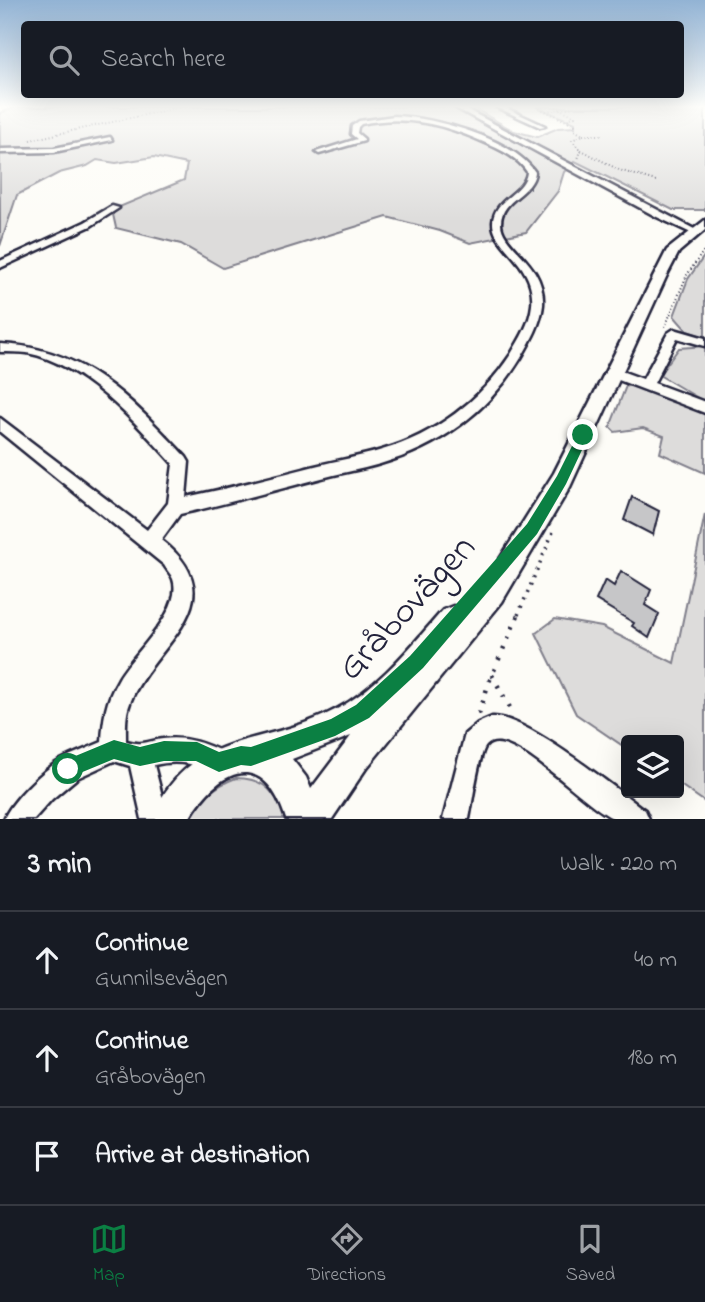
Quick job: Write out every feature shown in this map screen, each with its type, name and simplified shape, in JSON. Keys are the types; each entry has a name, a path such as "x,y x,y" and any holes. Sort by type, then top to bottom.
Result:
{"main road":[{"name":"Gråbovägen","path":"311,819 353,758 493,593 545,525 562,480 660,275 674,250 700,227"},
{"name":"Gråbovägen","path":"235,759 335,727 363,711 416,662 545,525"},
{"path":"169,819 195,780 235,759 267,761 280,770 292,785 304,819"}],"street":[{"path":"0,151 54,150 78,145"},
{"path":"319,152 343,145"},
{"path":"175,507 383,457 425,441 451,426 484,399 509,370 535,317 537,291 526,265 504,240 497,226 498,216 509,199 530,181 531,172 523,162 491,145"},
{"path":"528,145 566,166 700,227"},
{"path":"0,265 88,224 115,208"},
{"path":"646,385 674,333 705,342"},
{"path":"0,348 32,349 56,359 101,385 132,409 181,462 180,497 148,542"},
{"path":"613,373 705,408"},
{"path":"0,424 170,559 182,578 183,598 176,618 132,676 119,700 114,750"},
{"path":"456,819 470,753 481,733 490,728 507,729 525,739 636,819"},
{"path":"17,819 43,790 68,769 114,750 140,757 164,751 197,752 235,759"},
{"path":"140,757 155,819"}],"path":[{"path":"566,166 580,158 581,151 575,147"},
{"path":"575,147 619,170 656,181"},
{"path":"664,330 687,275 705,249"},
{"path":"481,733 478,724 479,710 545,525"}],"shaded area":[{"path":"0,145 705,145 705,210 673,210 575,161 564,172 558,191 526,232 470,243 440,231 387,217 223,268 181,244 116,228 112,210 184,180 187,164 154,157 116,163 97,160 87,166 59,173 17,195 0,246"},
{"path":"705,255 705,337 687,331 674,316 688,279"},
{"path":"705,346 705,402 659,375 679,348"},
{"path":"626,386 638,386 705,411 705,473 660,453 664,436 643,428 615,432 610,427"},
{"path":"705,514 705,802 684,787 684,735 621,735 621,745 576,714 536,633 555,619 602,627 674,663"},
{"path":"236,778 262,784 274,795 287,819 189,819 208,794"}],"building":[{"path":"632,497 659,511 653,535 624,520"},
{"path":"621,571 651,590 645,605 659,614 649,638 632,626 634,623 596,600 605,580 614,586"}],"route":[{"path":"68,769 114,750 140,757 164,751 197,752 219,762 251,756 335,727 363,711 416,662 532,529 562,480 583,435"}]}
